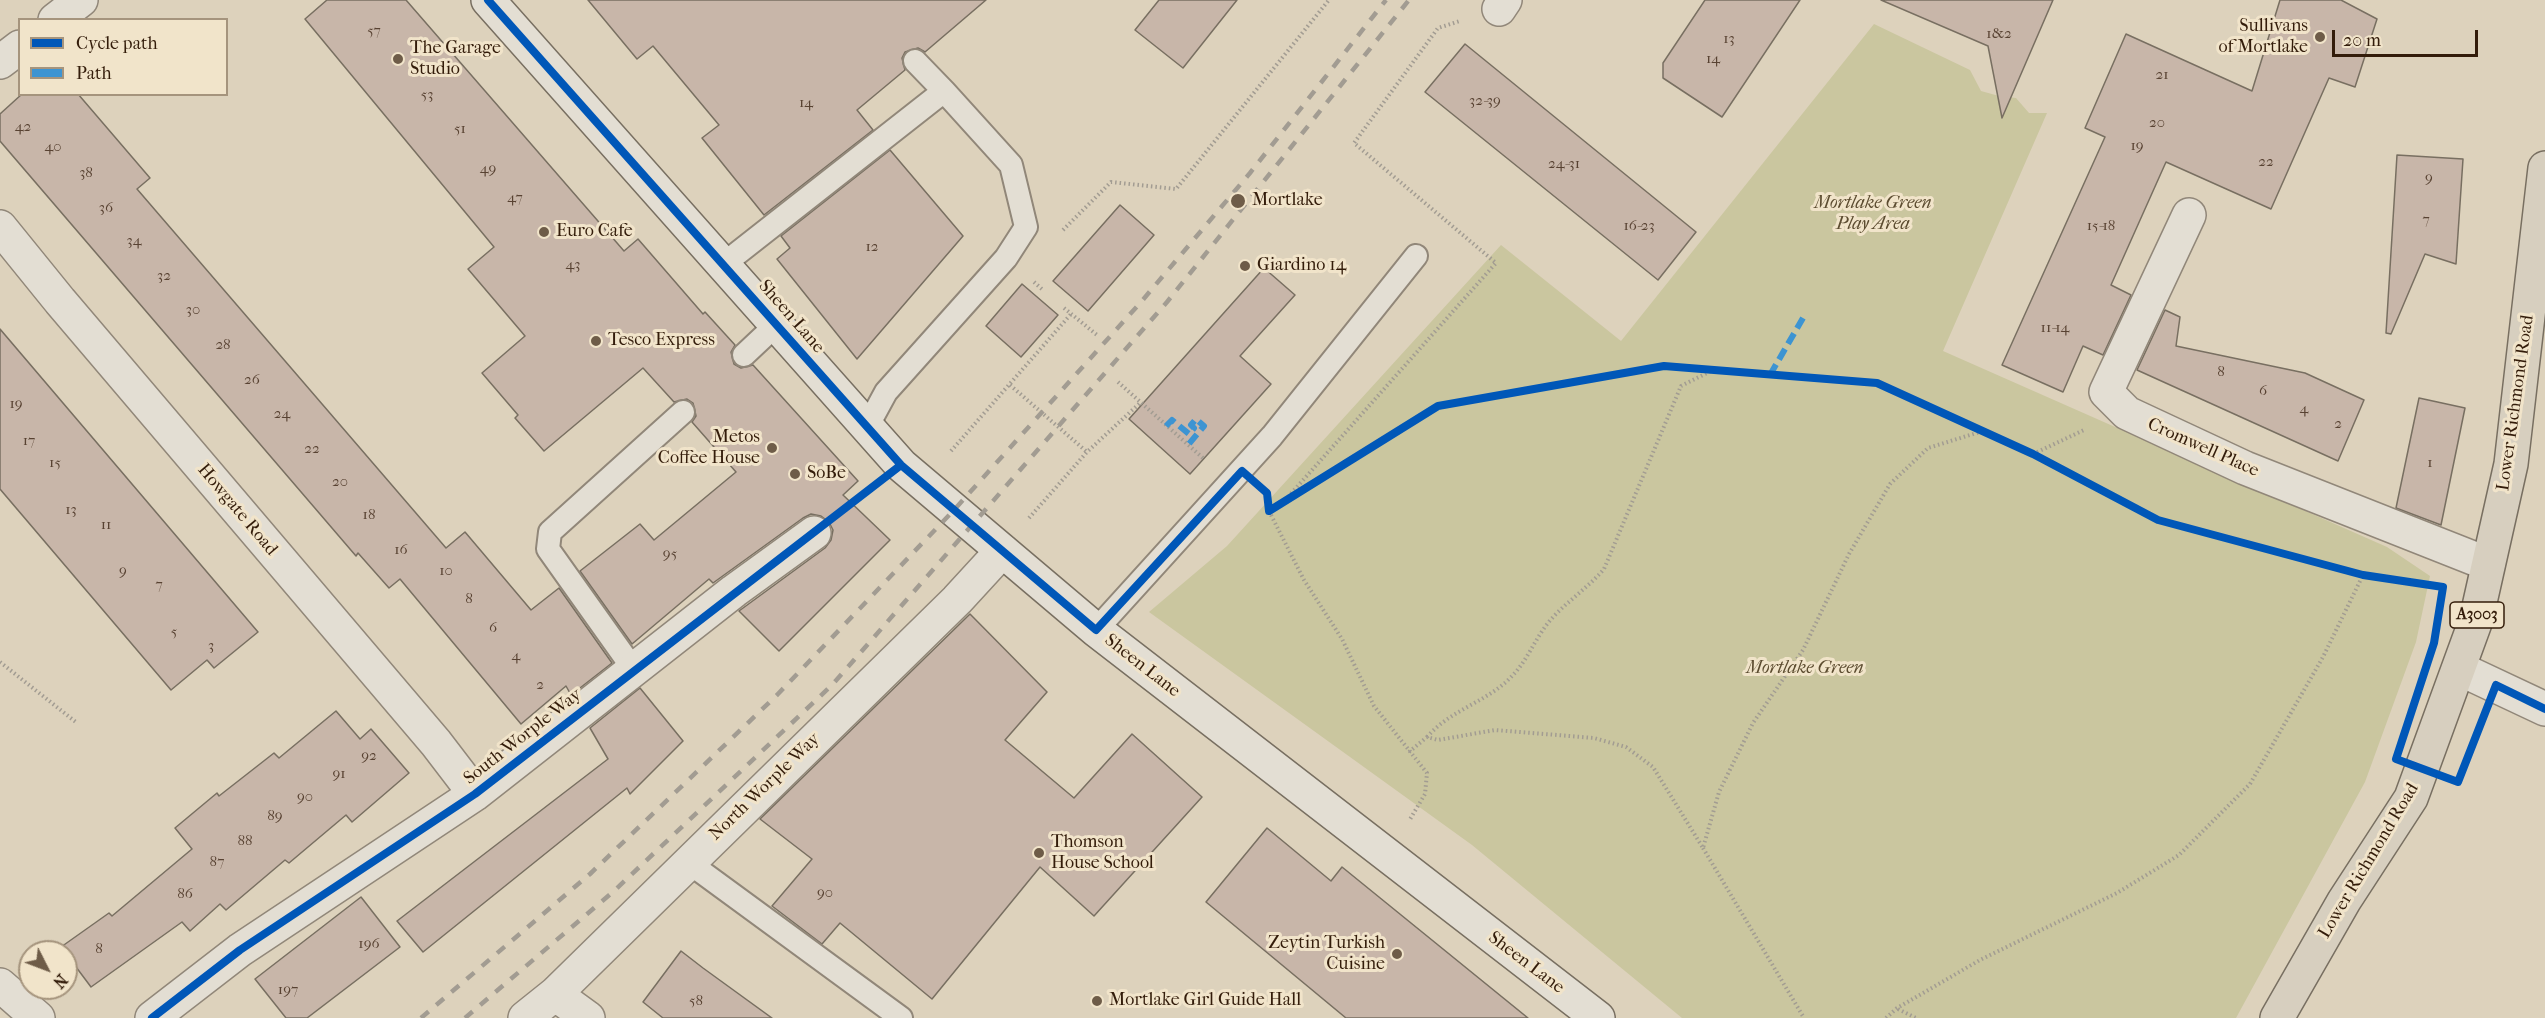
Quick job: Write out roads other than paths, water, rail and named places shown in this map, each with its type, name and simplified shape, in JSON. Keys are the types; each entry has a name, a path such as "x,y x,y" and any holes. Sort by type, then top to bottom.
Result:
{"main road":[{"name":"Lower Richmond Road","path":"2277,1018 2344,901 2410,798 2460,669 2476,620 2511,464 2545,168"}],"street":[{"path":"58,18 81,0"},
{"name":"Sheen Lane","path":"488,0 724,263 901,465 1096,630 1598,1018"},
{"path":"0,62 18,48"},
{"name":"Cromwell Place","path":"2189,215 2106,392 2127,413 2245,468 2488,564"},
{"name":"Howgate Road","path":"0,227 60,301 436,743 475,794"},
{"name":"South Worple Way","path":"152,1018 240,950 475,794 814,532"},
{"name":"North Worple Way","path":"525,1018 555,994 957,600 1002,551"},
{"path":"2460,669 2545,709"},
{"path":"0,985 38,1018"},
{"path":"555,994 588,1018"}],"lane":[{"path":"867,427 886,393 1006,258 1026,227 1011,165 915,61"},
{"path":"724,263 944,91"},
{"path":"1096,630 1242,471 1416,256"},
{"path":"744,355 777,324"},
{"path":"634,670 548,549 550,532 683,412"},
{"path":"688,862 901,1018"}],"railway":[{"path":"421,1018 590,874 777,695 954,510 1141,302 1250,173 1386,0"},
{"path":"465,1018 614,891 833,684 1167,302 1409,0"}],"place":[{"name":"Sullivans of Mortlake","path":"2320,37"},
{"name":"The Garage Studio","path":"398,59"},
{"name":"Mortlake","path":"1238,201"},
{"name":"Euro Cafe","path":"544,232"},
{"name":"Giardino 14","path":"1245,266"},
{"name":"Tesco Express","path":"596,341"},
{"name":"Metos Coffee House","path":"772,448"},
{"name":"SoBe","path":"795,474"},
{"name":"Thomson House School","path":"1039,853"},
{"name":"Zeytin Turkish Cuisine","path":"1397,954"},
{"name":"Mortlake Girl Guide Hall","path":"1097,1001"}],"park label":[{"name":"Mortlake Green Play Area","path":"1873,214"},
{"name":"Mortlake Green","path":"1805,669"}]}
